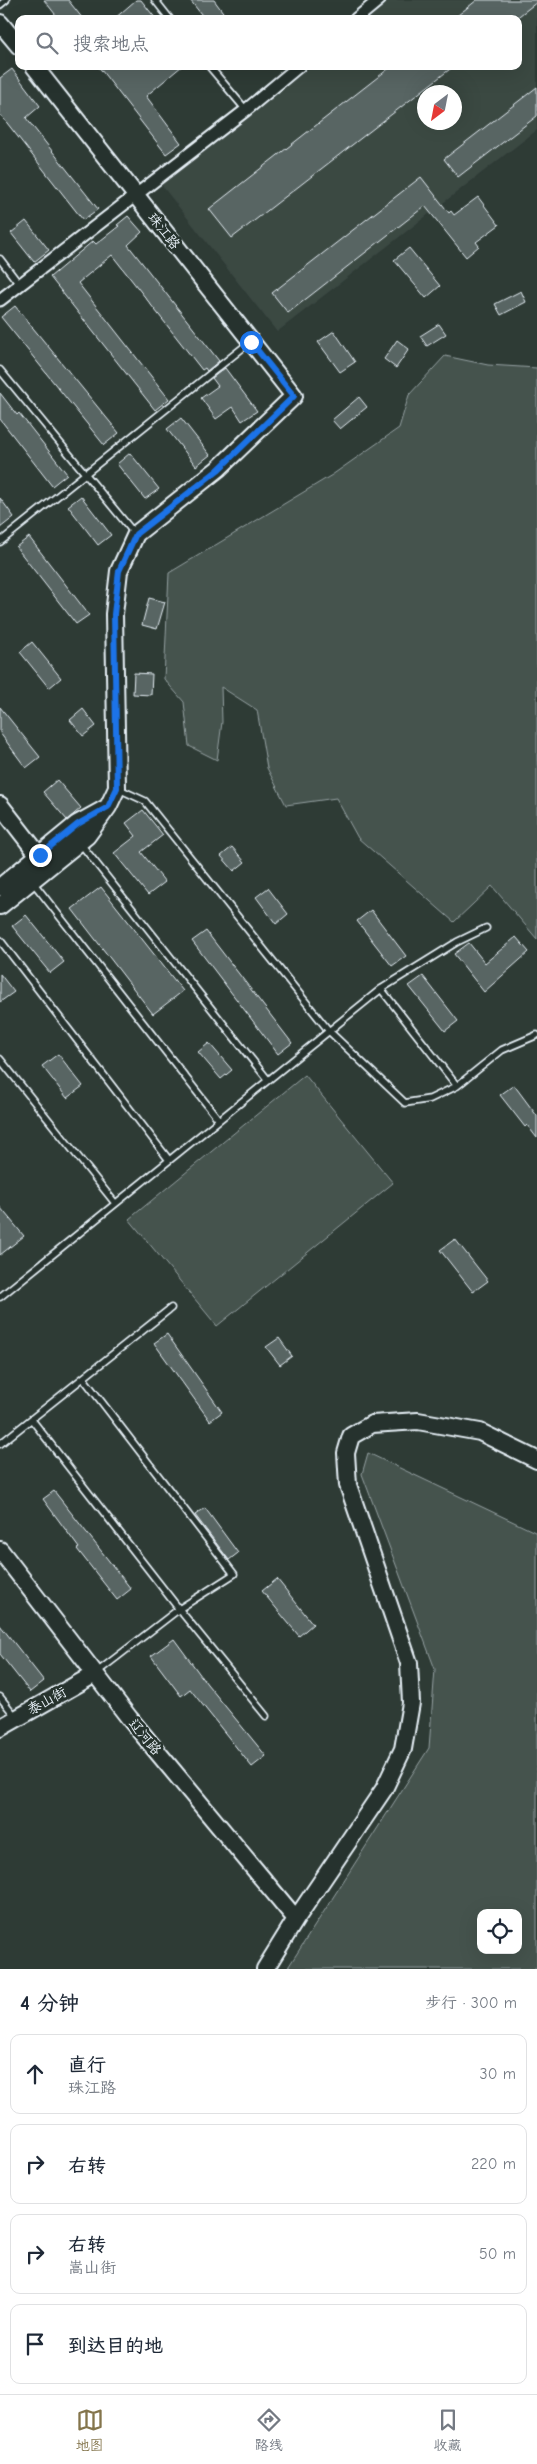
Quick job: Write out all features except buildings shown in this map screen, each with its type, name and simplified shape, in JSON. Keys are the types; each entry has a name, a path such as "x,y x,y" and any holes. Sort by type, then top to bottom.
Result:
{"street":[{"path":"361,15 379,0"},
{"path":"0,23 15,41"},
{"name":"珠江路","path":"37,70 294,396 218,470 136,534"},
{"path":"0,300 246,110 294,70"},
{"path":"0,887 87,836 108,807 117,788 114,614 119,571 136,534"},
{"path":"0,805 44,861"},
{"path":"0,906 32,881 44,861 78,824 108,807"},
{"path":"265,1969 296,1919 384,1789 403,1749 411,1704 409,1663 348,1485 346,1453 351,1436 372,1424 418,1421 480,1432 537,1460"},
{"name":"辽河路","path":"0,1550 95,1674 296,1919"},
{"name":"泰山街","path":"0,1728 95,1674"}],"lane":[{"path":"0,5 6,0"},
{"path":"155,0 167,15"},
{"path":"212,70 246,110"},
{"path":"0,259 19,284"},
{"path":"0,542 251,342"},
{"path":"0,370 136,534"},
{"path":"117,788 145,801 329,1031 405,1103 430,1099 457,1086 502,1050 537,1035"},
{"path":"79,842 268,1080"},
{"path":"32,881 219,1120"},
{"path":"0,1297 381,989 457,942 486,928"},
{"path":"0,940 169,1160"},
{"path":"381,989 457,1086"},
{"path":"0,1059 115,1203"},
{"path":"0,1444 171,1308"},
{"path":"84,1379 234,1574 179,1609 95,1674"},
{"path":"32,1420 179,1609 266,1716"},
{"path":"0,1697 17,1718"}],"shaded area":[{"path":"386,0 537,0 537,130 277,332 156,178 296,70 522,70 522,15 367,15"},
{"path":"445,356 488,365 537,368 537,939 492,886 454,922 358,838 336,798 286,805 267,768 257,710 221,687 222,722 217,760 189,746 184,702 164,679 169,573 332,475 399,428 409,395"},
{"path":"305,1075 393,1183 217,1326 129,1219"},
{"path":"368,1453 537,1533 537,1969 287,1969 429,1748 435,1669 362,1474"}],"route":[{"path":"40,855 78,824 108,807 117,788 114,614 119,571 136,534 218,470 294,396 251,342"}]}
